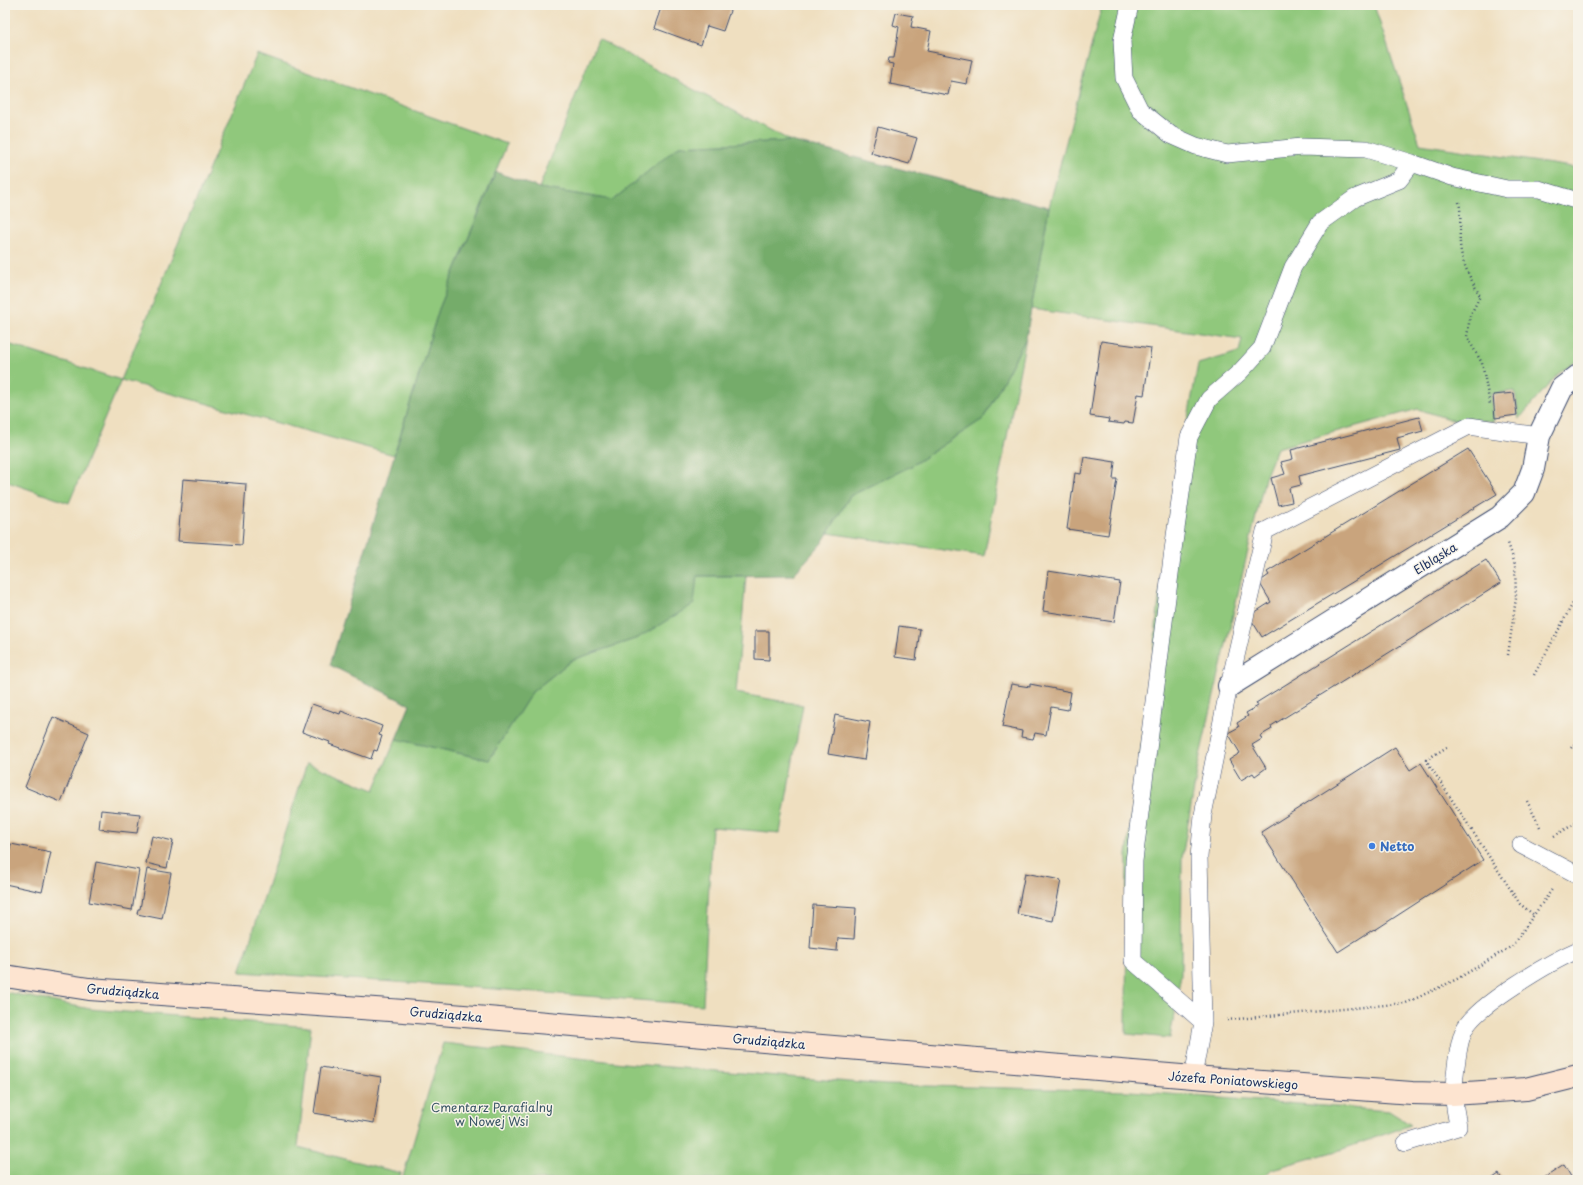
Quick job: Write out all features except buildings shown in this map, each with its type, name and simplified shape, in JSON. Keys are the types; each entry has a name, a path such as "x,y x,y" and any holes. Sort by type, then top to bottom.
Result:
{"street":[{"name":"Elbląska","path":"1229,686 1500,517 1524,493 1533,469 1539,436 1562,388 1578,376"},
{"name":"Grudziądzka","path":"5,976 89,989 404,1011 888,1051"},
{"name":"Józefa Poniatowskiego","path":"888,1051 1194,1077 1412,1093 1454,1094 1526,1089 1578,1076"}],"lane":[{"path":"1130,5 1122,41 1124,78 1140,110 1171,135 1196,146 1227,154 1302,147 1366,150 1412,163 1452,177 1507,189 1539,189 1578,201"},
{"path":"1203,1022 1133,961 1134,861 1173,550 1189,438 1209,399 1240,372 1262,348 1292,267 1320,223 1355,198 1399,180 1412,163"},
{"path":"1194,1077 1203,1022 1199,857 1203,815 1229,686 1265,531 1469,426 1539,436"},
{"path":"1521,844 1571,871"},
{"path":"1406,1142 1458,1127 1454,1094 1457,1058 1464,1030 1483,1009 1519,984 1568,954 1578,950"}],"path":[{"path":"1452,177 1461,208 1460,245 1464,265 1480,296 1470,316 1467,337 1482,363 1494,430"},
{"path":"1500,517 1515,564 1516,598 1508,655"},
{"path":"1534,675 1578,594"},
{"path":"1571,748 1578,740"},
{"path":"1447,747 1426,760 1520,904 1534,915"},
{"path":"1527,801 1542,830"},
{"path":"1203,1022 1406,1003 1457,979 1512,946 1557,882 1571,871 1573,852 1550,838 1578,822"}],"green space":[{"path":"1102,5 1374,5 1420,144 1578,168 1578,360 1558,374 1519,419 1515,391 1491,394 1494,421 1455,421 1418,409 1277,448 1265,478 1199,760 1182,858 1181,974 1170,1038 1126,1034 1127,854 1151,675 1165,541 1198,364 1239,352 1242,339 1031,309 1049,207"},
{"path":"598,39 791,141 679,146 613,200 539,188"},
{"path":"257,54 507,144 439,309 394,455 121,380"},
{"path":"791,141 1049,207 1026,338 983,419 911,466 850,496 822,543 793,575 697,576 694,604 638,638 572,660 532,692 489,760 396,739 410,705 330,665 439,309 496,172 539,188 613,200 679,146"},
{"path":"1026,338 984,556 828,533 850,496 911,466 983,419"},
{"path":"5,343 121,380 69,503 5,481"},
{"path":"697,576 746,576 736,693 803,705 780,833 712,827 703,1005 455,986 240,972 307,763 374,790 396,739 489,760 532,692 572,660 638,638"},
{"path":"5,992 90,1009 311,1027 298,1147 401,1173 399,1180 5,1180"},
{"name":"Cmentarz Parafialny w Nowej Wsi","path":"443,1043 633,1064 886,1085 1130,1091 1389,1111 1411,1125 1340,1150 1272,1169 1261,1180 402,1180"}],"place":[{"name":"Netto","path":"1372,846"}]}
